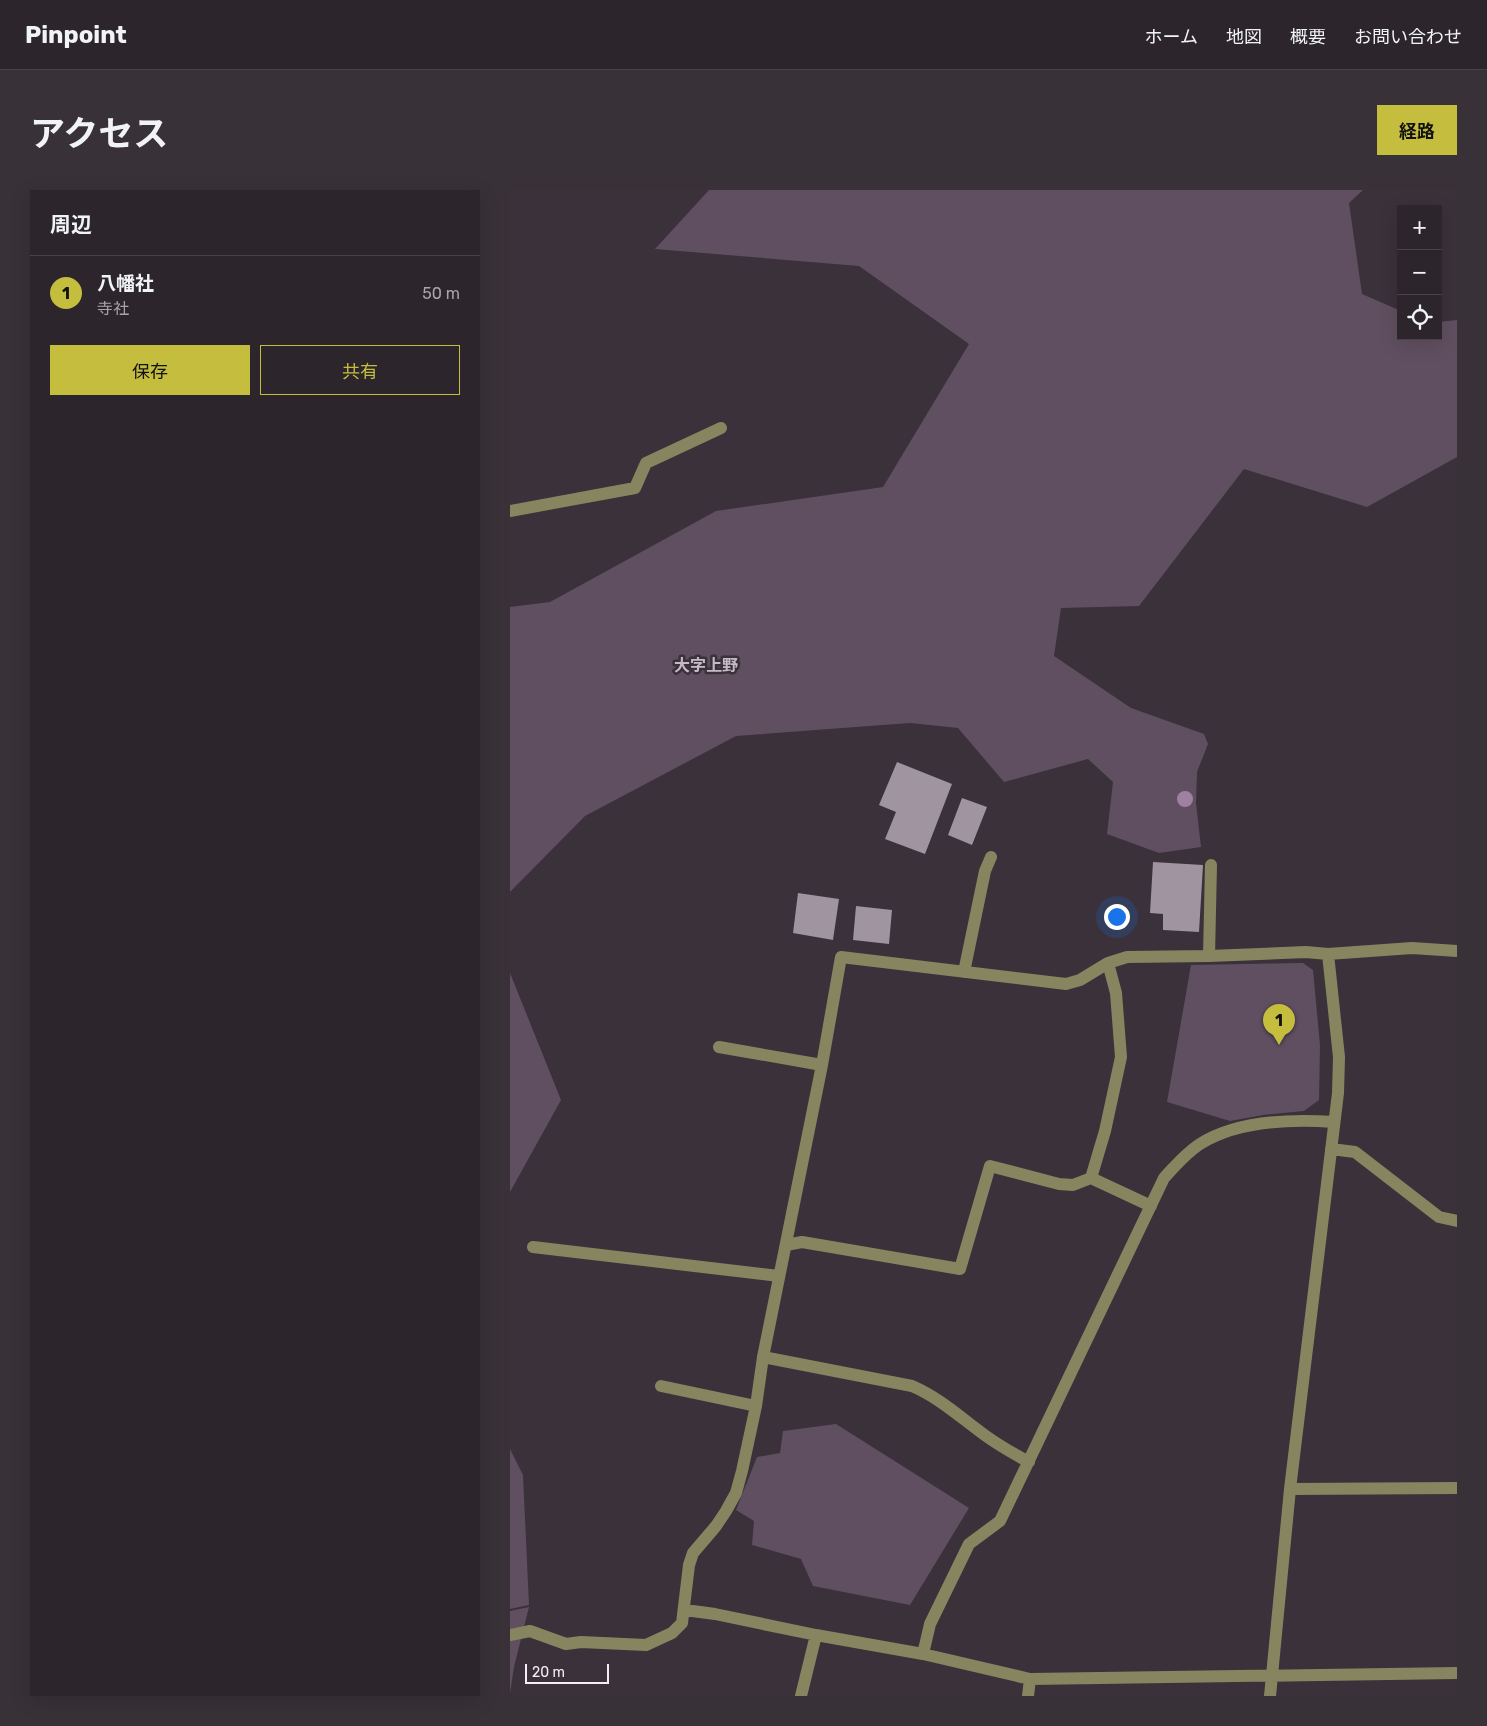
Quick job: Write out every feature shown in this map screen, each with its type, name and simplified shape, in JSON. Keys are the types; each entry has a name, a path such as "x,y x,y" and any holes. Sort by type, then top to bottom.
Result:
{"street":[{"path":"510,511 635,488 646,462 721,428"},
{"path":"964,972 985,871 991,857"},
{"path":"1209,956 1211,865"},
{"path":"510,1635 530,1632 566,1644 581,1642 646,1645 672,1633 682,1623 689,1565 693,1553 716,1526 736,1493 742,1471 756,1406 778,1276 786,1245 822,1065 841,957 1066,984 1080,980 1108,963 1127,957 1306,952 1328,954 1412,948 1457,951"},
{"path":"1270,1696 1290,1489 1334,1122 1339,1057 1328,954"},
{"path":"1090,1178 1105,1131 1121,1057 1116,993 1108,963"},
{"path":"719,1047 822,1065"},
{"path":"924,1654 930,1624 970,1544 1000,1520 1164,1178 1187,1154 1210,1139 1240,1128 1302,1120 1334,1122"},
{"path":"1331,1149 1355,1152 1439,1217 1457,1221"},
{"path":"786,1245 802,1242 960,1268 990,1166 1059,1184 1074,1185 1090,1178 1151,1206"},
{"path":"533,1247 778,1276"},
{"path":"763,1357 912,1386 942,1402 998,1444 1029,1462"},
{"path":"661,1386 756,1406"},
{"path":"1290,1489 1457,1488"},
{"path":"685,1610 924,1654 1030,1678 1457,1673"},
{"path":"800,1696 816,1635"},
{"path":"1028,1696 1030,1678"}],"shaded area":[{"path":"709,190 1363,190 1349,203 1362,294 1397,309 1397,340 1442,340 1442,322 1457,320 1457,457 1367,507 1244,469 1139,606 1061,608 1054,656 1131,708 1204,734 1208,744 1197,772 1196,803 1201,847 1159,853 1107,834 1113,782 1088,759 1004,782 958,728 910,723 736,736 585,816 510,892 510,607 550,602 716,511 883,487 969,344 859,266 655,249"},
{"path":"1303,963 1313,970 1320,1045 1319,1100 1304,1111 1263,1115 1230,1121 1167,1102 1191,965"},
{"path":"510,973 561,1100 510,1192"},
{"path":"836,1424 969,1508 910,1605 813,1586 801,1559 752,1545 754,1521 736,1510 757,1457 780,1453 783,1431"},
{"path":"510,1449 523,1475 529,1605 510,1609"},
{"path":"529,1607 514,1667 510,1693 510,1611"}],"building":[{"path":"897,762 952,784 925,854 885,839 896,812 879,805"},
{"path":"962,798 987,807 972,845 948,835"},
{"path":"1153,862 1203,865 1199,932 1163,930 1163,914 1150,913"},
{"path":"798,893 839,899 833,940 793,933"},
{"path":"856,906 892,910 889,944 853,940"}],"place":[{"name":"八幡社","path":"1279,1045"}],"district":[{"name":"大字上野","path":"706,665"}]}
